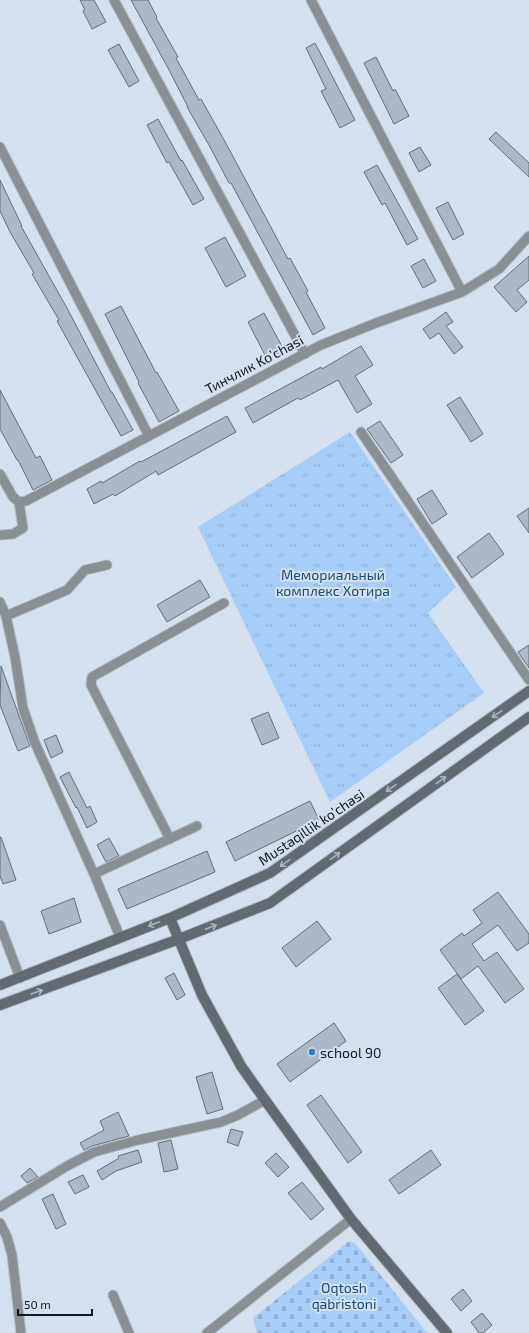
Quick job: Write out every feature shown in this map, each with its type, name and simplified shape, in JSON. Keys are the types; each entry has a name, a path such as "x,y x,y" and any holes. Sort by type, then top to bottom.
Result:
{"main road":[{"name":"Mustaqillik ko’chasi","path":"0,985 170,918 270,874 529,691"},
{"path":"0,1005 179,939 270,903 529,717"},
{"path":"170,918 202,996 241,1066 351,1219 447,1333"}],"street":[{"path":"114,0 305,354"},
{"path":"311,0 462,292"},
{"path":"0,147 149,436"},
{"name":"Тинчлик Ko’chasi","path":"19,502 26,501 321,345 376,323 462,292 499,269 529,236"},
{"path":"361,432 529,680"},
{"path":"0,474 13,497 19,502 24,528 13,534 0,535"},
{"path":"6,616 67,590 84,570 107,565"},
{"path":"0,602 6,616 15,657 23,708 35,743 94,874 120,938"},
{"path":"170,839 91,685 92,677 224,603"},
{"path":"94,874 197,826"},
{"path":"0,925 20,978"},
{"path":"0,1207 67,1166 94,1152 138,1140 221,1122 238,1115 264,1100"},
{"path":"207,1333 351,1219"},
{"path":"0,1223 7,1238 12,1255 21,1333"},
{"path":"113,1295 129,1333"}],"green space":[{"name":"Мемориальный комплекс Хотира","path":"350,432 456,587 428,613 484,693 330,802 198,527"},
{"name":"Oqtosh qabristoni","path":"349,1241 355,1243 427,1333 257,1333 253,1318"}],"building":[{"path":"80,0 94,0 106,22 92,29 83,11 85,10"},
{"path":"131,0 148,0 157,17 156,18 178,57 176,58 199,100 201,99 288,259 290,258 308,291 306,292 325,328 313,335 231,183 229,183 187,107 168,68"},
{"path":"315,43 355,120 340,128 321,91 326,89 306,48"},
{"path":"119,44 139,81 129,87 108,50"},
{"path":"376,57 393,91 395,89 409,116 394,124 364,63"},
{"path":"158,119 204,199 193,205 169,162 167,163 147,125"},
{"path":"496,132 529,163 529,177 489,139"},
{"path":"420,147 431,165 419,172 409,153"},
{"path":"377,165 418,239 407,245 385,203 382,205 364,172"},
{"path":"0,180 21,226 133,430 121,436 57,321 59,320 32,274 34,273 10,232 0,211"},
{"path":"448,202 464,234 453,240 436,208"},
{"path":"225,237 246,276 226,287 205,248"},
{"path":"529,256 529,280 517,290 527,302 516,312 494,287"},
{"path":"424,259 436,281 423,288 411,266"},
{"path":"121,306 156,373 157,372 179,411 159,422 138,383 139,382 105,314"},
{"path":"446,312 453,322 446,326 463,347 454,354 439,333 430,339 423,329"},
{"path":"264,313 284,350 267,359 248,322"},
{"path":"361,346 373,365 355,376 372,404 357,413 338,380 300,400 298,398 253,423 245,408 321,367 322,369"},
{"path":"0,390 36,458 40,456 52,480 33,490 0,429"},
{"path":"460,397 483,434 471,442 447,405"},
{"path":"227,416 236,432 158,475 156,471 115,496 113,494 94,504 87,489 101,481 102,483 140,461 141,462"},
{"path":"380,421 403,455 391,463 367,429"},
{"path":"432,490 447,514 432,524 417,499"},
{"path":"529,508 529,533 517,516"},
{"path":"489,533 504,554 472,578 457,557"},
{"path":"200,580 210,597 167,622 157,605"},
{"path":"529,645 529,668 518,652"},
{"path":"1,666 30,746 18,751 0,705"},
{"path":"268,712 279,738 262,745 251,719"},
{"path":"56,735 63,752 51,758 44,740"},
{"path":"69,772 87,808 90,806 97,822 87,828 60,777"},
{"path":"310,801 319,820 235,861 226,842"},
{"path":"0,837 16,880 3,884 0,876"},
{"path":"109,838 119,856 106,862 97,845"},
{"path":"207,851 215,872 127,909 118,889"},
{"path":"498,892 529,934 529,943 517,951 498,925 472,944 484,961 497,952 524,989 505,1003 478,966 461,979 440,950 462,933 464,936 482,923 473,910"},
{"path":"74,898 81,922 49,934 41,911"},
{"path":"317,921 331,939 296,967 282,948"},
{"path":"174,973 185,995 177,1000 165,978"},
{"path":"457,974 484,1011 465,1025 438,988"},
{"name":"school 90","path":"334,1023 346,1041 290,1082 277,1064"},
{"path":"212,1072 223,1109 207,1114 196,1077"},
{"name":"school 90","path":"321,1095 362,1152 348,1163 307,1105"},
{"path":"118,1112 129,1136 92,1146 84,1150 80,1143 104,1130 100,1121"},
{"path":"231,1129 243,1132 238,1146 227,1142"},
{"path":"171,1140 178,1169 164,1172 158,1143"},
{"path":"138,1150 142,1162 116,1171 102,1180 97,1171 119,1158 118,1156"},
{"path":"431,1150 441,1165 399,1194 389,1180"},
{"path":"276,1153 289,1167 278,1177 265,1163"},
{"path":"30,1168 38,1177 27,1183 21,1176"},
{"path":"83,1175 89,1187 75,1194 68,1182"},
{"path":"302,1182 324,1209 311,1220 288,1193"},
{"path":"53,1194 66,1224 56,1229 42,1199"},
{"path":"463,1289 472,1301 461,1311 451,1299"},
{"path":"482,1313 492,1325 483,1333 479,1333 471,1322"}],"place":[{"name":"school 90","path":"312,1052"}]}
